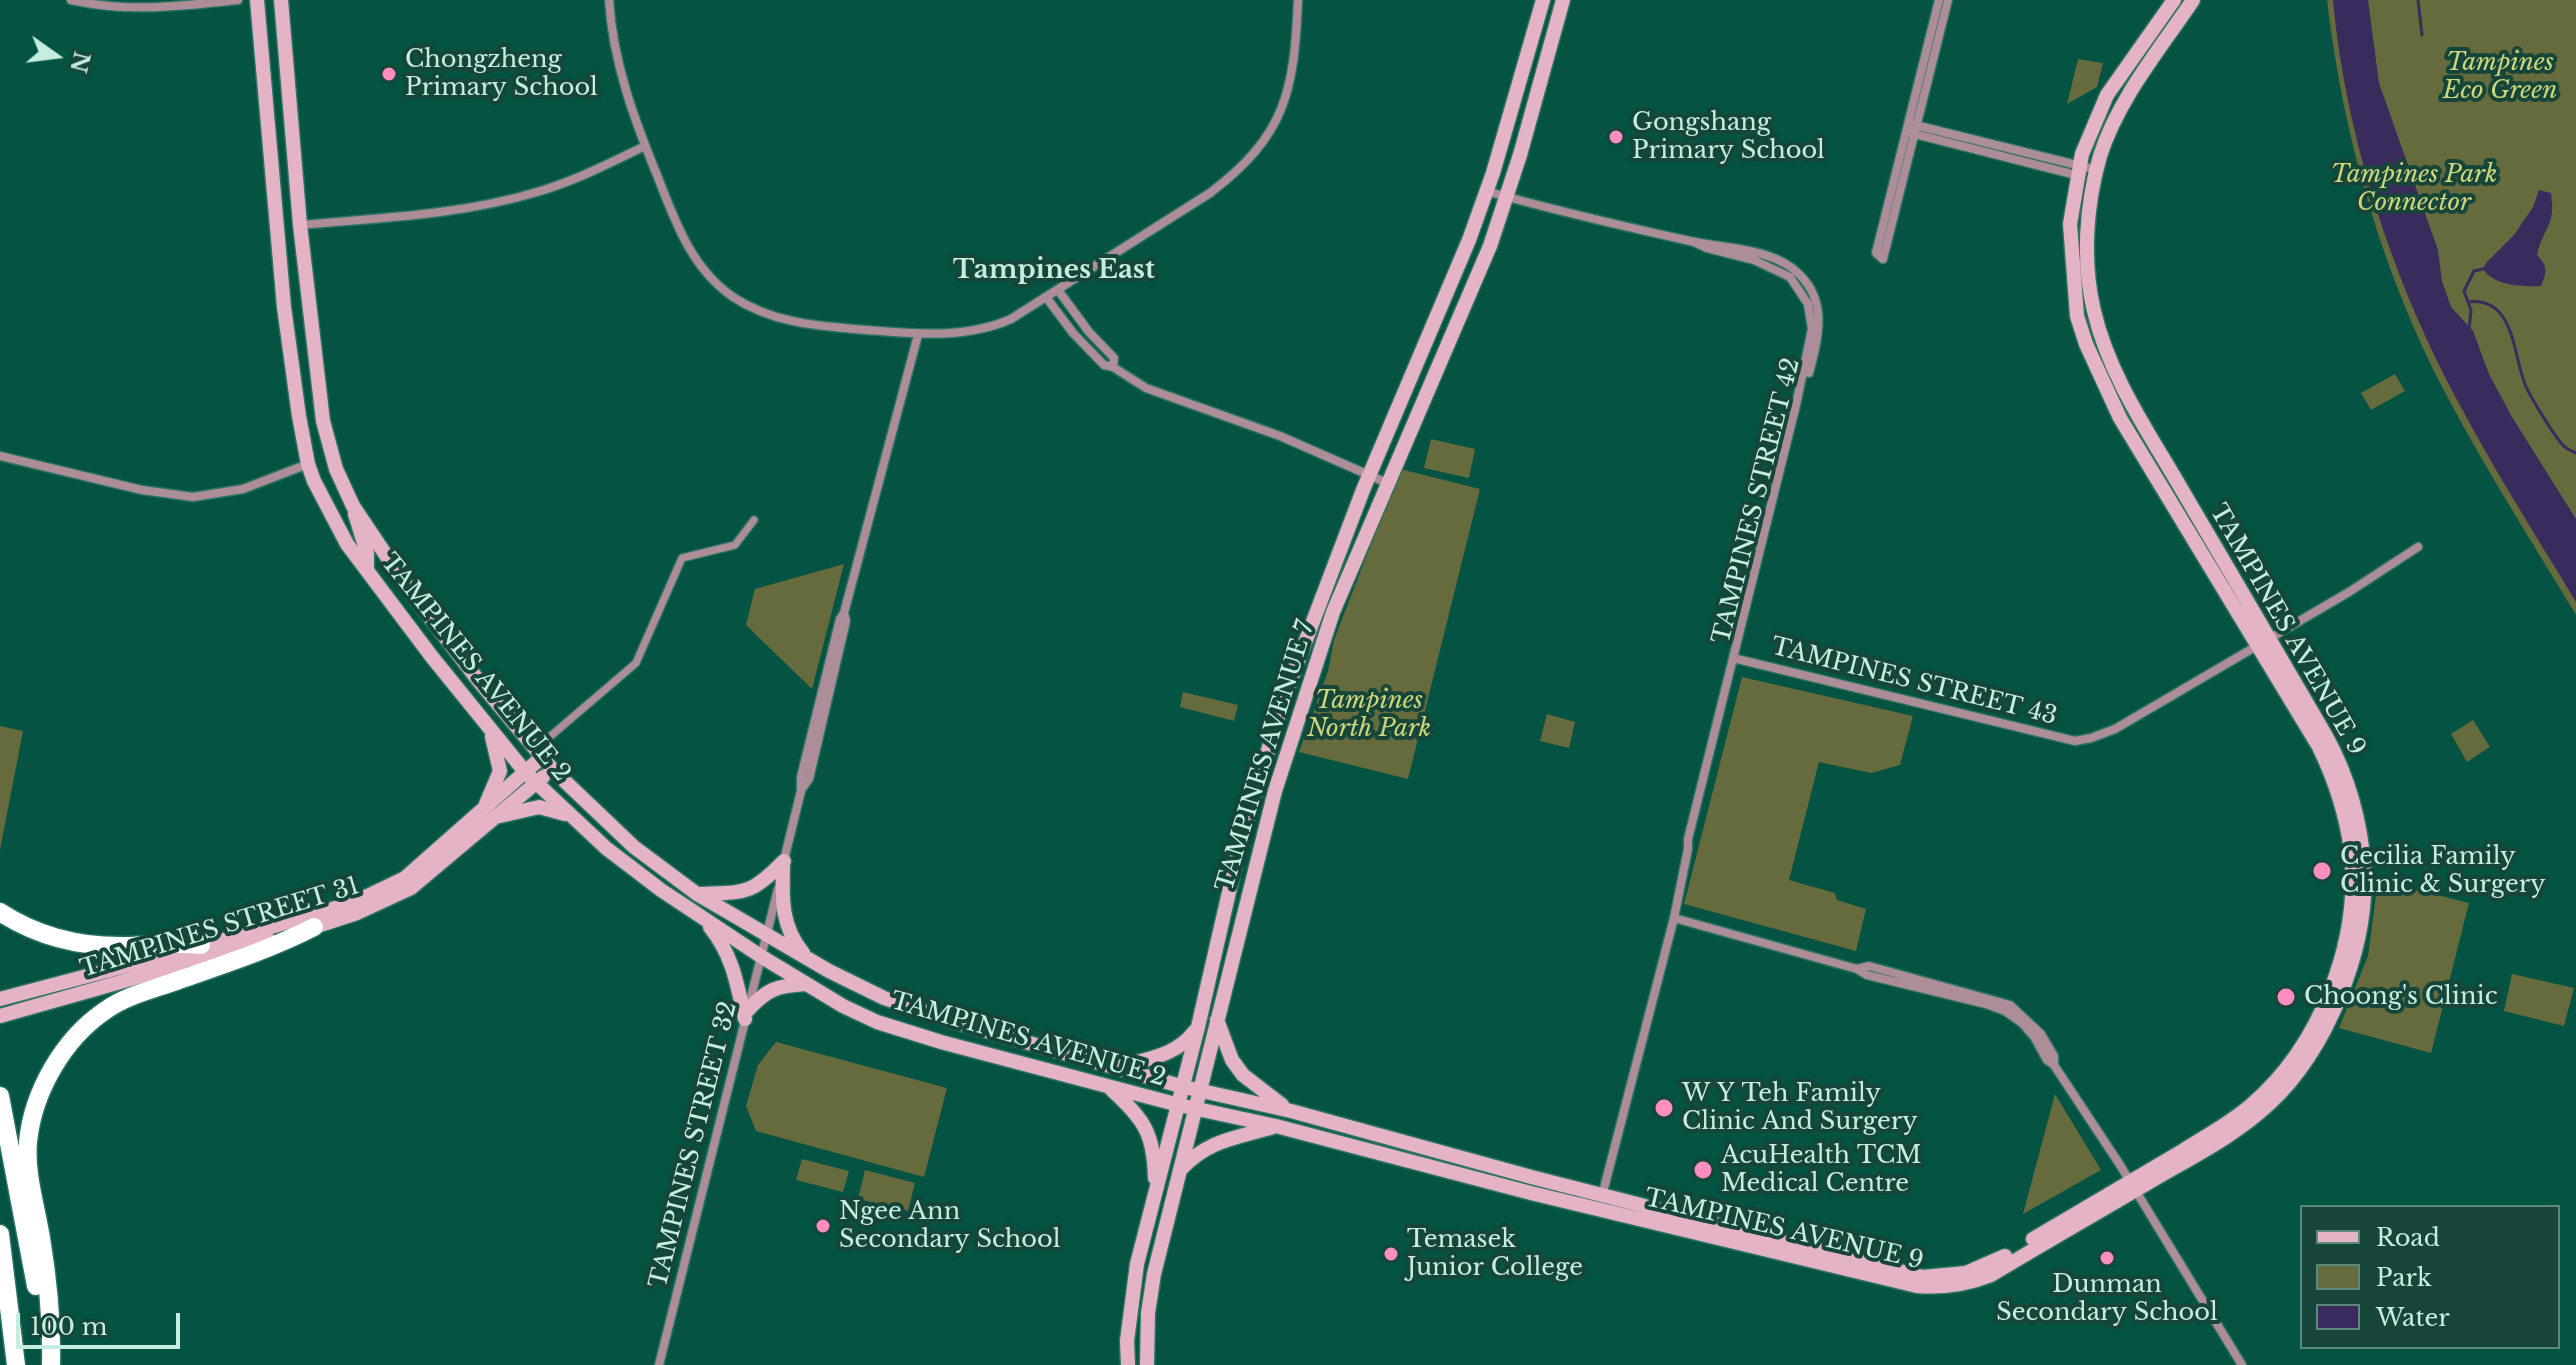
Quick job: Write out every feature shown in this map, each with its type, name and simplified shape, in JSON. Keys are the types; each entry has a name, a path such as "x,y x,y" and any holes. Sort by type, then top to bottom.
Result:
{"highway":[{"path":"0,912 36,932 86,944 127,946 176,942 201,945"},
{"path":"51,1365 52,1323 31,1185 28,1142 38,1102 53,1066 74,1037 106,1009 134,996 277,946 314,927"},
{"path":"0,1096 51,1365"},
{"path":"0,1234 16,1365"},
{"path":"0,1307 4,1365"}],"main road":[{"name":"TAMPINES AVENUE 2","path":"257,0 284,307 308,464 347,544 489,729 531,778 629,866 762,957 843,1006 877,1022 941,1042 1197,1109"},
{"name":"TAMPINES AVENUE 2","path":"281,0 300,225 323,421 336,469 353,506 412,594 552,769 613,830 697,894 809,960 884,998 1014,1040 1201,1091"},
{"name":"TAMPINES AVENUE 7","path":"1128,1365 1127,1341 1137,1264 1184,1087 1238,853 1282,703 1314,613 1452,285 1486,191 1543,0"},
{"name":"TAMPINES AVENUE 7","path":"1147,1365 1148,1313 1154,1274 1275,791 1333,612 1471,295 1507,197 1563,0"},
{"name":"TAMPINES AVENUE 9","path":"1197,1109 1923,1277 1946,1277 1991,1264 2244,1124 2296,1074 2323,1031 2353,958 2362,912 2364,871 2354,805 2333,749 2120,418 2086,344 2077,316 2071,267 2070,224 2078,171 2088,136 2107,95 2174,0"},
{"name":"TAMPINES AVENUE 9","path":"2193,0 2123,104 2105,141 2087,227 2089,291 2102,338 2135,410 2263,642"},
{"path":"353,506 367,553 367,570"},
{"path":"489,729 500,771 490,814 539,807 571,817"},
{"name":"TAMPINES STREET 31","path":"531,778 542,757"},
{"name":"TAMPINES STREET 31","path":"0,1016 314,927 369,908 411,888 531,778 552,769"},
{"name":"TAMPINES STREET 31","path":"0,999 353,903 405,878 490,814"},
{"path":"697,894 756,888 783,864"},
{"path":"783,864 782,901 786,925 793,941 809,960"},
{"path":"703,917 730,956 746,1015"},
{"path":"746,1015 763,993 774,988 805,984"},
{"path":"1217,1019 1232,1060 1243,1075 1291,1111"},
{"path":"1117,1067 1147,1061 1181,1046 1198,1027"},
{"path":"1108,1087 1141,1120 1152,1140 1156,1194"},
{"name":"TAMPINES AVENUE 9","path":"1201,1091 1291,1111 1601,1202"},
{"path":"1178,1173 1195,1155 1212,1144 1276,1126"}],"street":[{"path":"71,0 133,9 238,0"},
{"path":"609,0 611,28 622,77 645,146 685,242 708,276 735,298 764,314 787,321 918,335 986,329 1011,319 1210,193 1238,170 1264,143 1282,108 1293,71 1298,0"},
{"path":"1939,0 1911,128 1883,259 1876,253 1911,128 1948,0"},
{"path":"1911,128 2096,175"},
{"path":"300,225 425,213 508,200 587,173 645,146"},
{"name":"TAMPINES STREET 42","path":"1486,191 1694,242 1756,253 1788,265 1807,283 1819,311 1818,336 1601,1202"},
{"path":"1058,290 1089,332 1114,358 1113,367"},
{"path":"1046,297 1076,336 1104,365 1113,367 1160,395 1280,436 1387,483"},
{"name":"TAMPINES STREET 32","path":"659,1365 768,936 801,791 801,777 846,621 844,613 918,335"},
{"path":"0,456 142,490 193,497 243,489 308,464"},
{"path":"546,740 636,663 682,558 735,545 754,520"},
{"name":"TAMPINES STREET 43","path":"1735,659 2075,741 2115,729 2418,547"},
{"path":"1674,918 1857,969 1869,966 2010,1005 2041,1034 2054,1056 2054,1065 2133,1186 2242,1365"}],"green space":[{"path":"2327,0 2576,0 2576,615 2449,400 2404,305 2369,206 2355,155"},
{"path":"2078,59 2103,63 2097,87 2067,104"},
{"path":"2395,374 2405,391 2371,410 2361,393"},
{"path":"1431,439 1475,449 1469,478 1424,468"},
{"name":"Tampines North Park","path":"1400,469 1480,489 1408,779 1299,752 1328,671 1334,640"},
{"path":"844,564 812,689 746,625 755,589"},
{"path":"1742,677 1913,716 1900,765 1871,773 1819,762 1789,880 1835,893 1837,900 1866,909 1856,951 1684,904"},
{"path":"1183,692 1238,705 1234,721 1180,707"},
{"path":"1547,714 1575,722 1569,748 1540,741"},
{"path":"2473,720 2490,747 2467,762 2451,734"},
{"path":"0,726 23,731 0,850"},
{"path":"2378,880 2469,903 2431,1053 2339,1028 2368,956"},
{"path":"2512,974 2574,988 2564,1026 2504,1011"},
{"path":"776,1042 947,1088 924,1177 756,1131 746,1106 758,1065"},
{"path":"2055,1094 2101,1170 2023,1214"},
{"path":"802,1159 849,1171 843,1192 796,1180"},
{"path":"865,1170 915,1183 908,1211 858,1199"}],"water":[{"path":"2333,0 2368,0 2379,83 2438,250 2442,281 2451,307 2473,331 2489,374 2512,417 2576,519 2576,602 2470,424 2411,304 2375,205 2360,153 2339,51"},
{"path":"2539,190 2551,193 2552,204 2551,220 2537,255 2545,269 2541,286 2517,286 2494,279 2483,269 2486,263 2514,235 2533,207"}],"waterway":[{"path":"2418,0 2422,35"},
{"path":"2469,330 2471,310 2464,291 2474,271 2483,269"},
{"path":"2468,302 2495,308 2504,318 2532,398 2561,443 2576,453"}],"place":[{"name":"Chongzheng Primary School","path":"389,74"},
{"name":"Gongshang Primary School","path":"1616,137"},
{"name":"Cecilia Family Clinic & Surgery","path":"2322,871"},
{"name":"Choong's Clinic","path":"2286,997"},
{"name":"W Y Teh Family Clinic And Surgery","path":"1664,1108"},
{"name":"AcuHealth TCM Medical Centre","path":"1703,1170"},
{"name":"Ngee Ann Secondary School","path":"823,1226"},
{"name":"Temasek Junior College","path":"1391,1254"},
{"name":"Dunman Secondary School","path":"2107,1258"}],"district":[{"name":"Tampines East","path":"1054,271"}],"park label":[{"name":"Tampines Eco Green","path":"2500,77"},
{"name":"Tampines Park Connector","path":"2414,189"}]}
